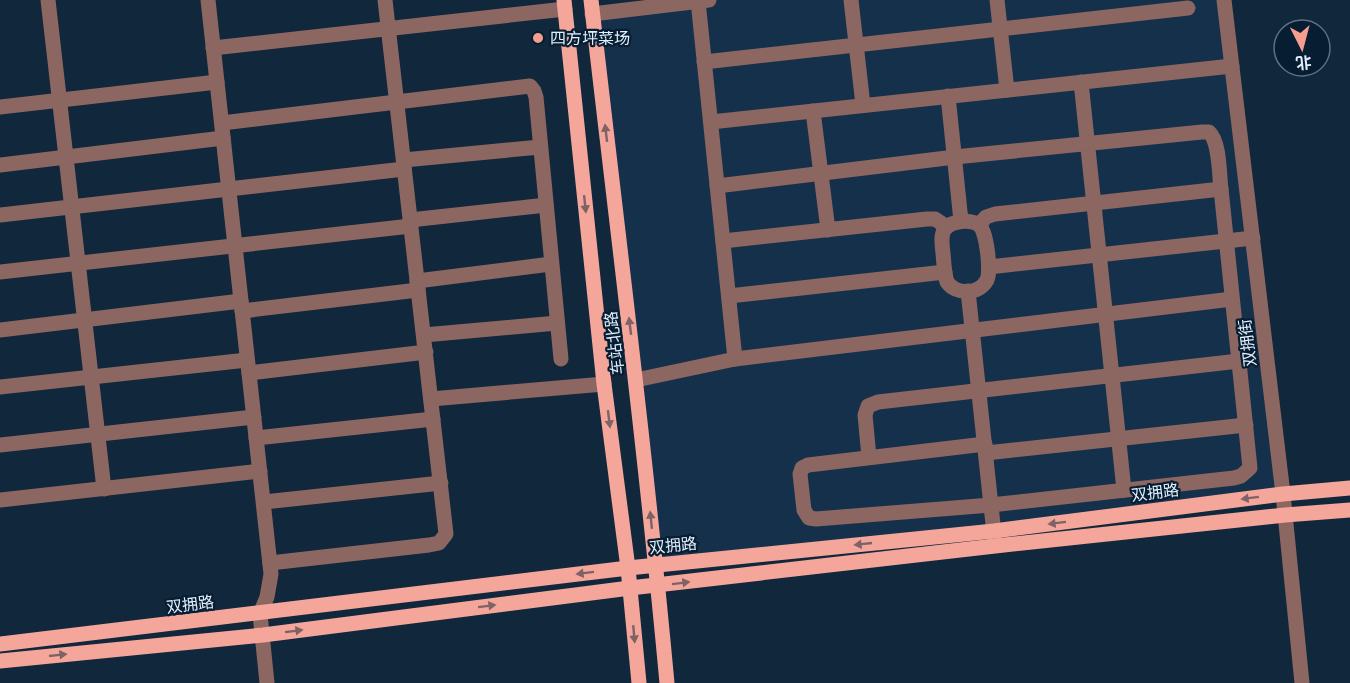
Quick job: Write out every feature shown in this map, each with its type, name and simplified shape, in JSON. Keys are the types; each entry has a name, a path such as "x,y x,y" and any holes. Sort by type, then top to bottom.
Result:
{"main road":[{"name":"车站北路","path":"564,4 604,384 628,568 639,683"},
{"name":"车站北路","path":"591,7 636,380 667,683"},
{"name":"双拥路","path":"0,661 263,635 658,585 994,539 1283,494 1350,488"},
{"name":"双拥路","path":"0,644 656,565 1350,510"}],"street":[{"path":"48,0 104,489"},
{"path":"208,0 270,563 271,582 260,614 267,683"},
{"path":"270,563 439,543 446,534 385,0"},
{"path":"851,0 863,105"},
{"path":"997,0 1006,90"},
{"name":"双拥街","path":"1224,0 1283,494 1302,683"},
{"path":"591,7 704,1 704,62 735,359"},
{"path":"213,48 388,29 520,7 564,4"},
{"path":"704,62 1188,8"},
{"path":"711,122 1232,66"},
{"path":"0,106 217,82"},
{"path":"1081,82 1124,490"},
{"path":"0,165 66,157 397,101 530,86 536,97 561,359"},
{"path":"948,96 954,158 954,224"},
{"path":"813,111 828,230"},
{"path":"717,186 954,158 1209,132 1216,143 1227,241 1232,298 1246,425 1250,468 1241,476 1124,490 991,505 809,518 804,510 802,468 814,462 1118,439 1246,425"},
{"path":"0,215 229,189 540,147"},
{"path":"979,225 986,217 995,214 1221,189"},
{"path":"0,272 235,246 546,205"},
{"path":"723,241 927,219 954,224 973,222 979,225 985,237 988,267 986,281 979,288 958,291 951,288 947,282 941,239 942,233 954,224"},
{"path":"988,267 1253,238"},
{"path":"0,330 242,306 418,285 551,264"},
{"path":"729,296 945,272"},
{"path":"968,291 994,539"},
{"path":"636,380 735,359 1232,298"},
{"path":"424,335 557,323"},
{"path":"0,387 91,376 426,352"},
{"path":"869,457 865,415 868,406 872,403 1239,361"},
{"path":"431,399 604,384"},
{"path":"0,445 254,417"},
{"path":"256,438 433,419"},
{"path":"0,500 260,471"},
{"path":"264,502 441,483"}],"shaded area":[{"path":"710,0 1225,0 1283,494 656,565 592,14"}],"place":[{"name":"四方坪菜场","path":"538,38"}]}
